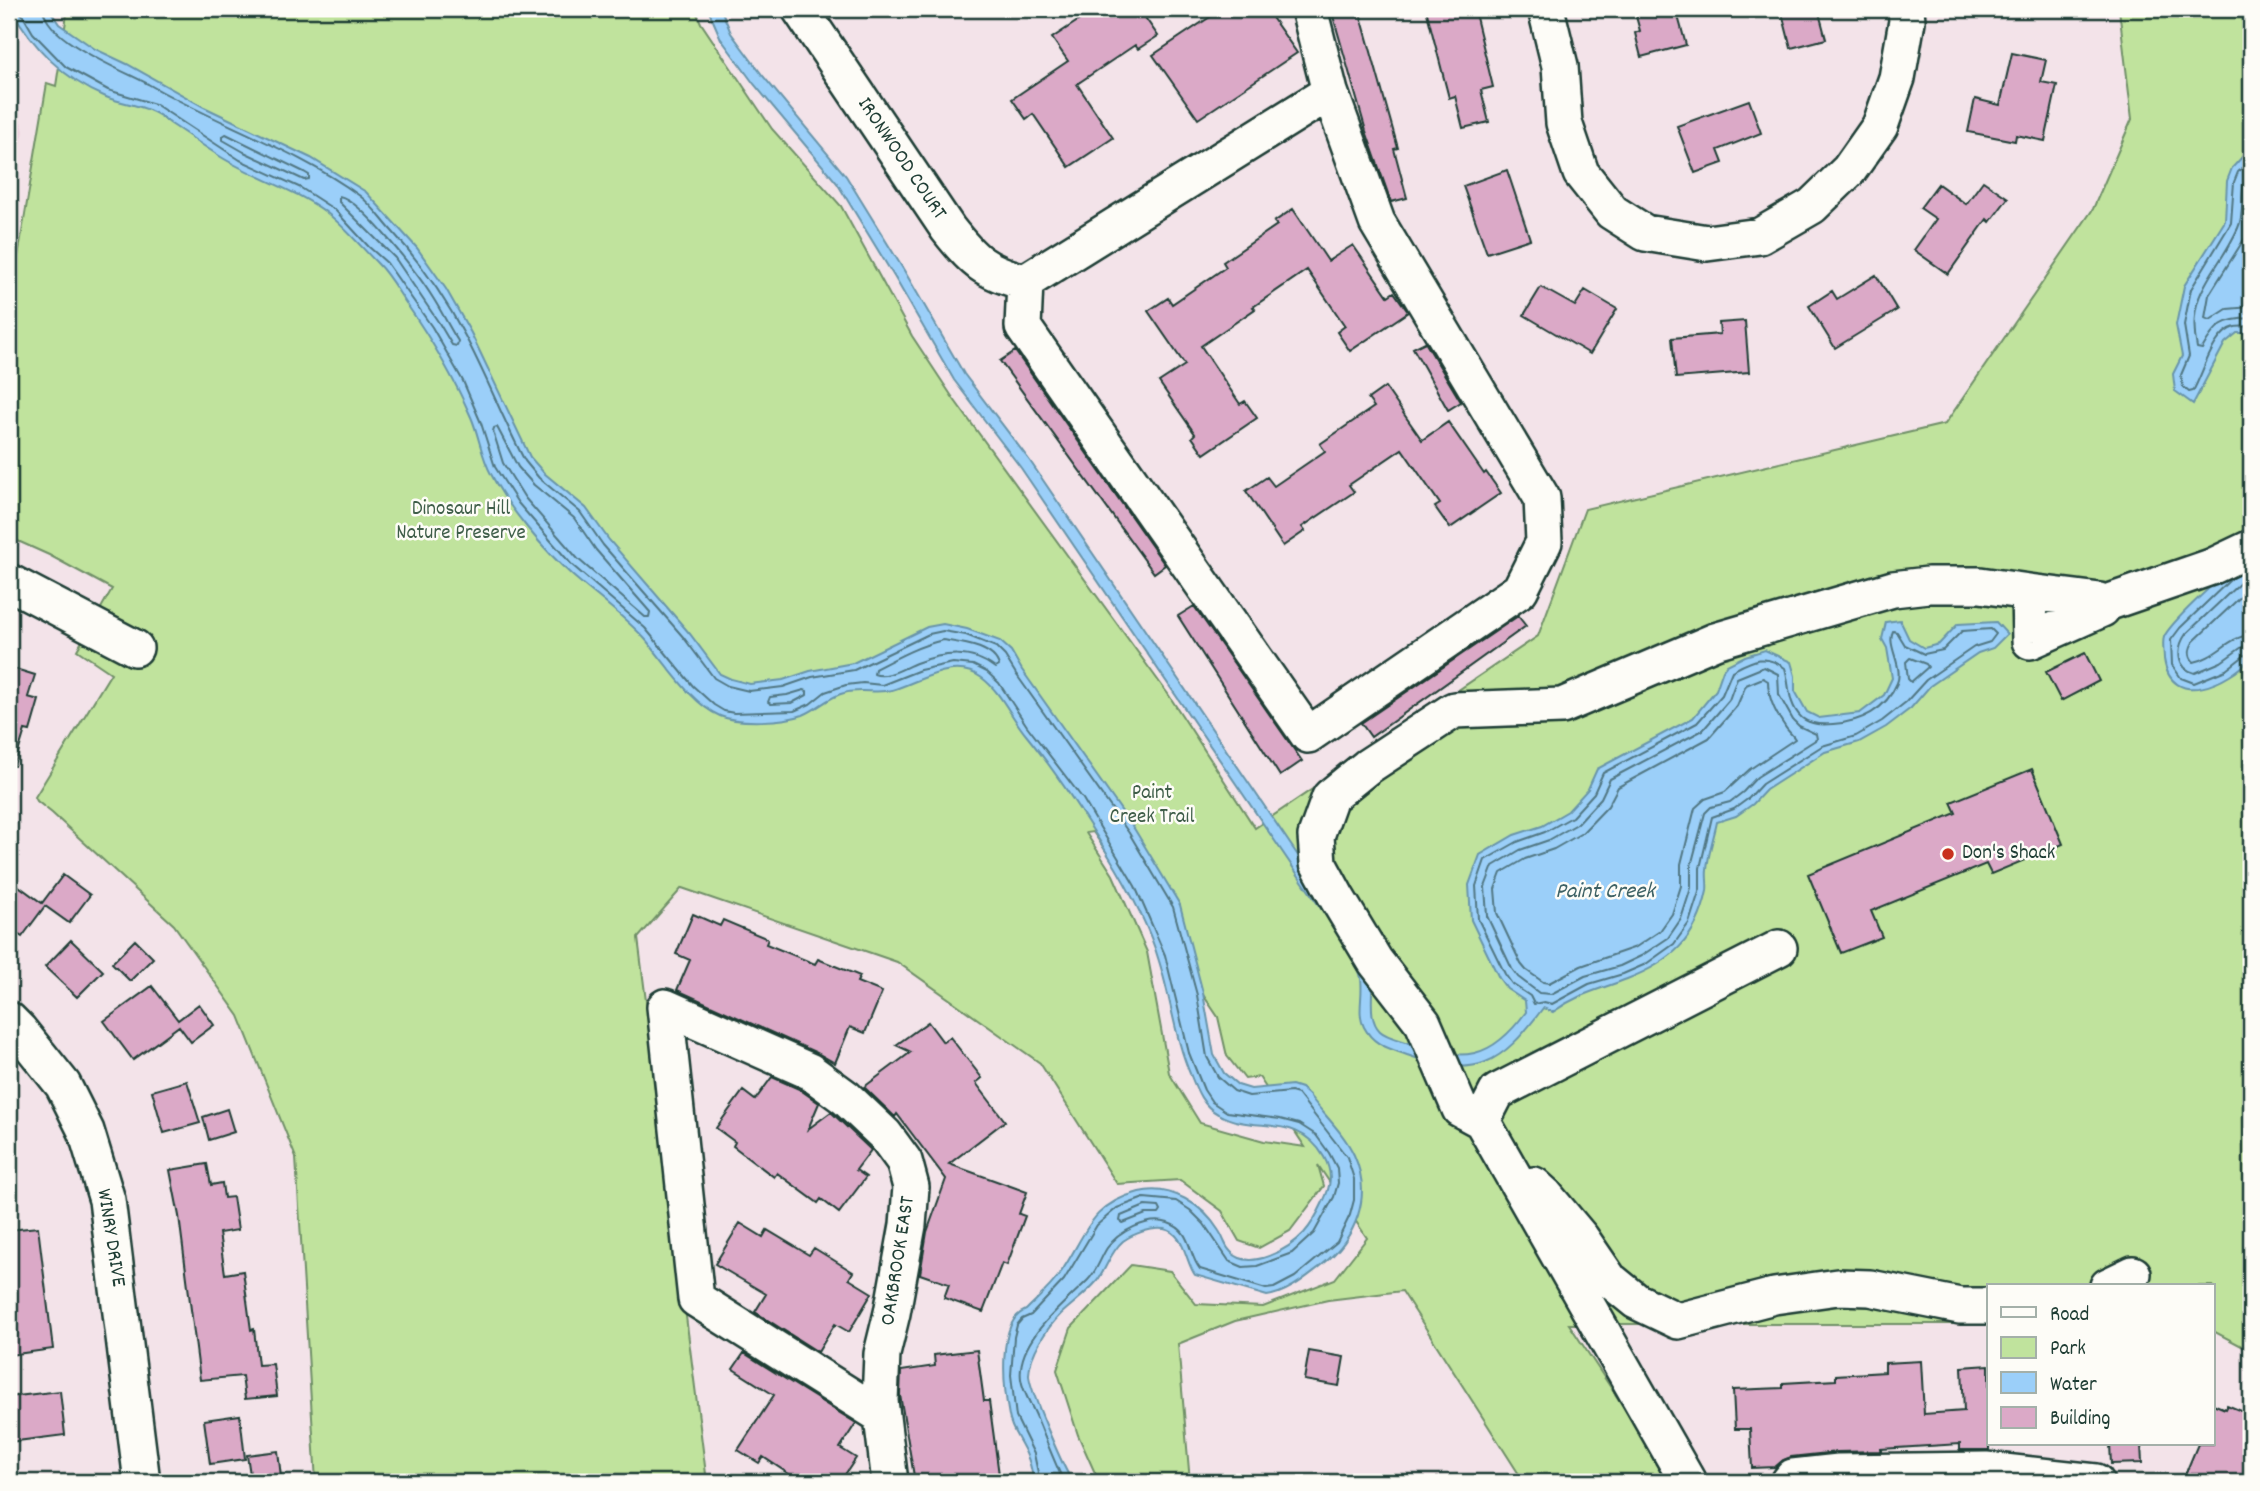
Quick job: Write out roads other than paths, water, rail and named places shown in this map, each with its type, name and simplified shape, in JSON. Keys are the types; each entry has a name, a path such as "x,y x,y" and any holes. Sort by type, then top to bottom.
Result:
{"street":[{"name":"IRONWOOD COURT","path":"800,9 969,256 1003,277 1025,282"},
{"path":"1310,9 1330,92 1377,222 1542,498 1544,542 1520,590 1308,734 1023,327 1025,282 1330,92"},
{"path":"1546,9 1560,65 1564,122 1581,173 1612,212 1645,233 1707,243 1760,236 1812,206 1849,170 1880,126 1897,78 1907,21 1906,9"},
{"path":"2101,605 2211,567 2251,548"},
{"path":"9,582 135,648"},
{"path":"1688,1482 1482,1121 1460,1109 1423,1023 1376,961 1318,863 1316,836 1330,797 1367,767 1454,710 1562,706 1715,641 1893,589 1928,585 1980,585 2100,601 2102,609 2030,641 2029,592"},
{"path":"1482,1121 1497,1092 1779,948"},
{"name":"OAKBROOK EAST","path":"882,1416 696,1299 665,1007 809,1071 856,1107 885,1135 904,1161 911,1187 908,1225 882,1354 882,1416 890,1482"},
{"name":"WINRY DRIVE","path":"9,1020 63,1085 86,1131 103,1189 142,1482"},
{"path":"1501,1157 1545,1195 1581,1238 1609,1279 1636,1301 1678,1321 1774,1296 1838,1287 1870,1287 1960,1307 1987,1306"},
{"path":"1788,1482 1793,1477 1839,1472 1986,1470 2096,1482"}],"water":[{"path":"11,9 49,9 59,24 95,49 204,107 311,158 366,192 417,248 446,289 471,333 530,457 544,473 586,508 609,540 690,634 720,674 750,684 783,680 810,671 853,663 927,627 943,624 1000,641 1011,651 1135,830 1180,905 1203,993 1214,1055 1224,1073 1238,1085 1251,1089 1292,1085 1301,1088 1350,1147 1359,1171 1361,1201 1352,1229 1334,1254 1296,1284 1267,1296 1195,1275 1176,1236 1164,1229 1148,1230 1123,1241 1097,1281 1050,1326 1032,1358 1030,1382 1055,1446 1073,1482 1034,1482 1025,1451 1009,1416 1004,1374 1006,1342 1016,1317 1048,1289 1098,1214 1108,1205 1139,1192 1151,1190 1174,1194 1204,1213 1231,1252 1239,1258 1258,1259 1289,1246 1312,1222 1329,1185 1330,1174 1324,1157 1313,1143 1301,1134 1275,1126 1232,1120 1213,1111 1204,1102 1186,1062 1159,961 1137,906 1068,792 989,684 971,672 949,670 892,690 844,693 803,715 785,719 728,719 709,710 689,693 645,639 562,565 517,515 488,467 471,417 433,344 386,273 346,231 315,205 221,157 157,114 106,97 76,81 40,49"},
{"name":"Paint Creek","path":"708,9 721,9 731,33 763,76 846,176 964,374 1030,461 1337,913 1369,968 1373,1019 1380,1031 1386,1035 1428,1049 1461,1055 1488,1048 1513,1028 1526,1012 1525,1001 1507,989 1499,978 1471,920 1469,885 1480,855 1514,835 1542,826 1568,811 1588,789 1597,769 1693,718 1716,690 1727,665 1765,650 1791,662 1795,691 1807,712 1819,718 1860,713 1884,695 1892,678 1887,648 1882,639 1886,622 1900,620 1909,639 1924,648 1939,644 1958,624 1996,622 2007,634 1993,648 1978,653 1930,686 1911,708 1886,727 1859,742 1825,752 1766,790 1736,816 1717,822 1708,864 1707,891 1696,923 1680,947 1657,965 1580,996 1553,1012 1543,1008 1514,1043 1500,1055 1485,1062 1469,1066 1451,1066 1382,1046 1364,1027 1360,974 1328,919 1021,468 954,380 837,183 754,84 721,39"},
{"path":"2251,153 2251,333 2237,333 2225,343 2193,404 2175,391 2173,374 2182,356 2176,325 2184,286 2225,221 2227,181 2232,168 2244,155"},
{"path":"2251,556 2251,658 2230,676 2216,683 2189,688 2178,684 2169,675 2164,659 2164,637 2175,622 2207,591 2235,566"}],"place":[{"name":"Don's Shack","path":"1948,854"}],"park label":[{"name":"Dinosaur Hill Nature Preserve","path":"461,522"},
{"name":"Paint Creek Trail","path":"1152,806"}]}
